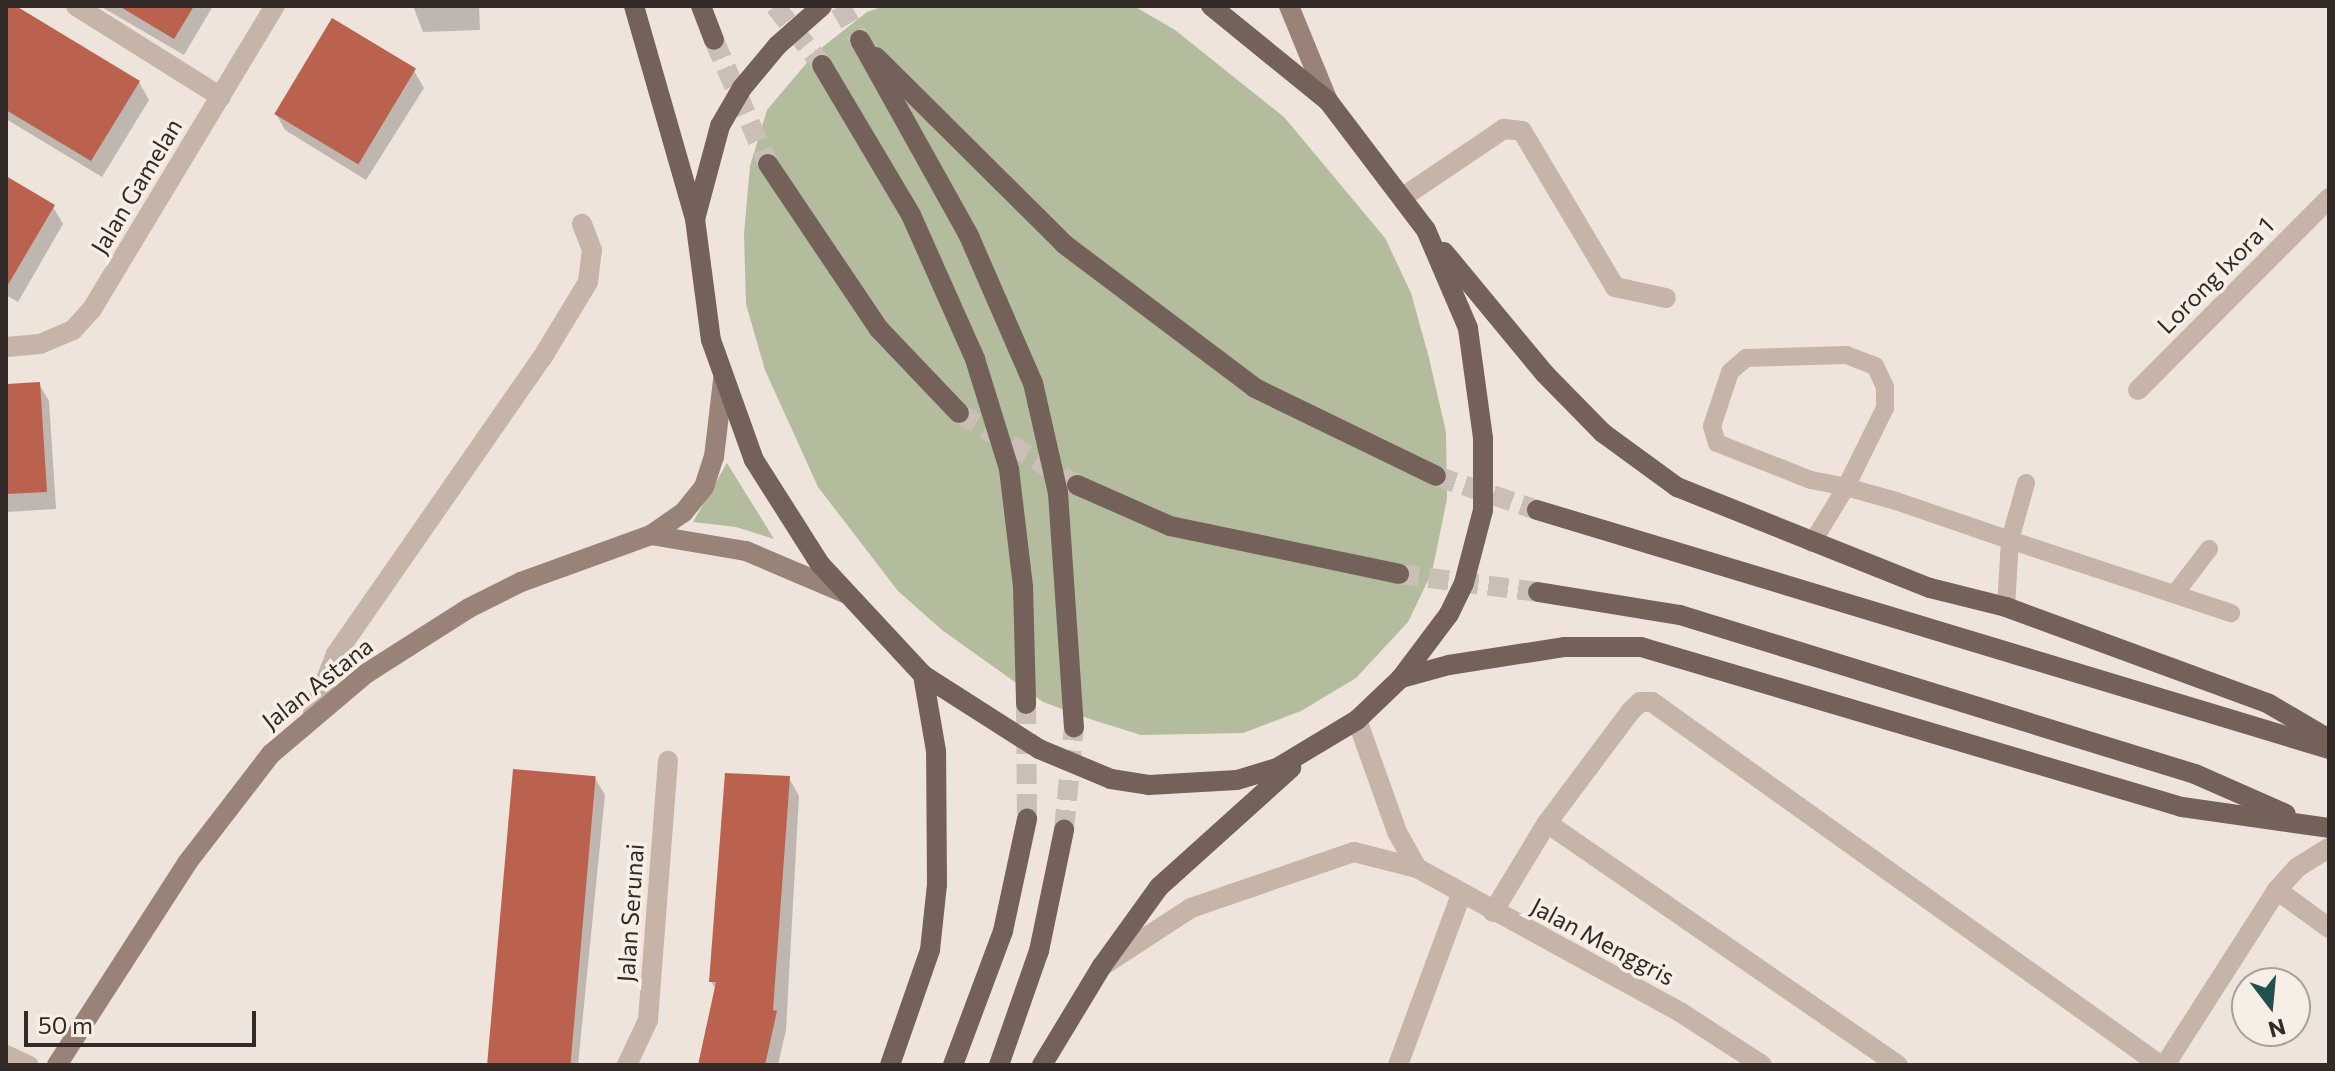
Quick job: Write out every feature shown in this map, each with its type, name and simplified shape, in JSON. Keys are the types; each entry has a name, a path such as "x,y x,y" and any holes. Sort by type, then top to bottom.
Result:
{"main road":[{"path":"634,6 695,219 702,299 723,380 772,493 847,595 923,675 1039,749 1111,779 1149,785 1237,780 1277,768 1312,750 1357,720 1401,678 1449,614 1464,583 1483,510 1483,438 1468,328 1426,230"},
{"path":"701,6 714,40"},
{"path":"695,219 720,126 742,88 777,46 822,6"},
{"path":"1211,6 1328,101 1426,230 1545,374 1603,433 1677,487 1930,588 2006,607 2269,704 2329,739"},
{"path":"1289,6 1328,101"},
{"path":"1074,727 1058,493 1033,383 969,236 860,40 1064,244 1255,388 1436,476"},
{"path":"822,65 911,215 975,359 1009,469 1023,586 1026,704"},
{"path":"768,164 879,329 959,413"},
{"path":"651,535 683,513 704,487 720,429 723,380"},
{"path":"1077,485 1170,526 1399,574"},
{"path":"1537,510 2329,749"},
{"path":"651,535 746,551 847,595"},
{"name":"Jalan Astana","path":"57,1065 187,863 271,754 313,713 469,608 521,582 651,535"},
{"path":"1538,592 1680,615 2195,774 2308,823"},
{"path":"1401,678 1449,665 1564,647 1641,647 2182,807 2329,828"},
{"path":"890,1065 930,950 937,884 936,751 923,675"},
{"path":"1042,1065 1102,966 1159,887 1312,750"},
{"path":"953,1065 1003,931 1027,819"},
{"path":"999,1065 1039,951 1064,830"}],"street":[{"path":"76,6 221,97"},
{"name":"Jalan Gamelan","path":"6,347 40,344 73,330 92,309 275,6"},
{"path":"1403,197 1504,129 1522,131 1615,287 1666,298"},
{"name":"Lorong Ixora 1","path":"2138,390 2329,198"},
{"path":"313,713 336,654 542,358 588,282 592,250 582,224"},
{"path":"1493,912 1547,823 1630,712 1640,702 1652,702 2162,1065 2277,890 2298,867 2329,848"},
{"name":"Jalan Menggris","path":"1357,720 1397,832 1417,868"},
{"name":"Jalan Serunai","path":"627,1065 648,1020 668,761"},
{"path":"1547,823 1898,1065"},
{"name":"Jalan Menggris","path":"1102,966 1191,908 1354,852 1417,868 1461,895 1680,1012 1762,1065"},
{"path":"2277,890 2329,928"},
{"path":"1398,1065 1461,895"}],"lane":[{"path":"1812,543 1846,487 1885,408 1885,387 1875,366 1846,355 1746,358 1730,372 1712,426 1717,443 1811,480 1846,487 2177,591 2231,613"},
{"path":"2006,607 2010,540 2026,483"},
{"path":"2177,591 2209,549"},
{"path":"6,1054 30,1065"}],"green space":[{"path":"884,6 1134,6 1175,30 1284,117 1385,238 1411,293 1429,358 1446,432 1447,499 1432,572 1408,622 1356,678 1301,711 1243,733 1141,735 1093,720 1043,702 942,630 898,591 818,487 765,370 746,304 744,234 750,166 767,110 815,53 867,12"},
{"path":"727,463 774,539 736,527 693,522"}],"building":[{"path":"6,6 16,6 140,81 91,161 6,110"},
{"path":"119,6 194,6 174,39"},
{"path":"332,18 416,68 358,164 274,114"},
{"path":"6,176 55,205 6,288"},
{"path":"40,382 47,492 6,494 6,384"},
{"path":"513,769 596,776 570,1065 487,1065"},
{"path":"725,773 790,776 773,1010 777,1011 765,1065 698,1065 716,982 709,982"}],"tunnel":[{"path":"775,6 822,65"},
{"path":"840,6 860,40"},
{"path":"714,40 768,164"},
{"path":"959,413 1077,485"},
{"path":"1436,476 1537,510"},
{"path":"1399,574 1538,592"},
{"path":"1026,704 1027,819"},
{"path":"1064,830 1074,727"}]}
